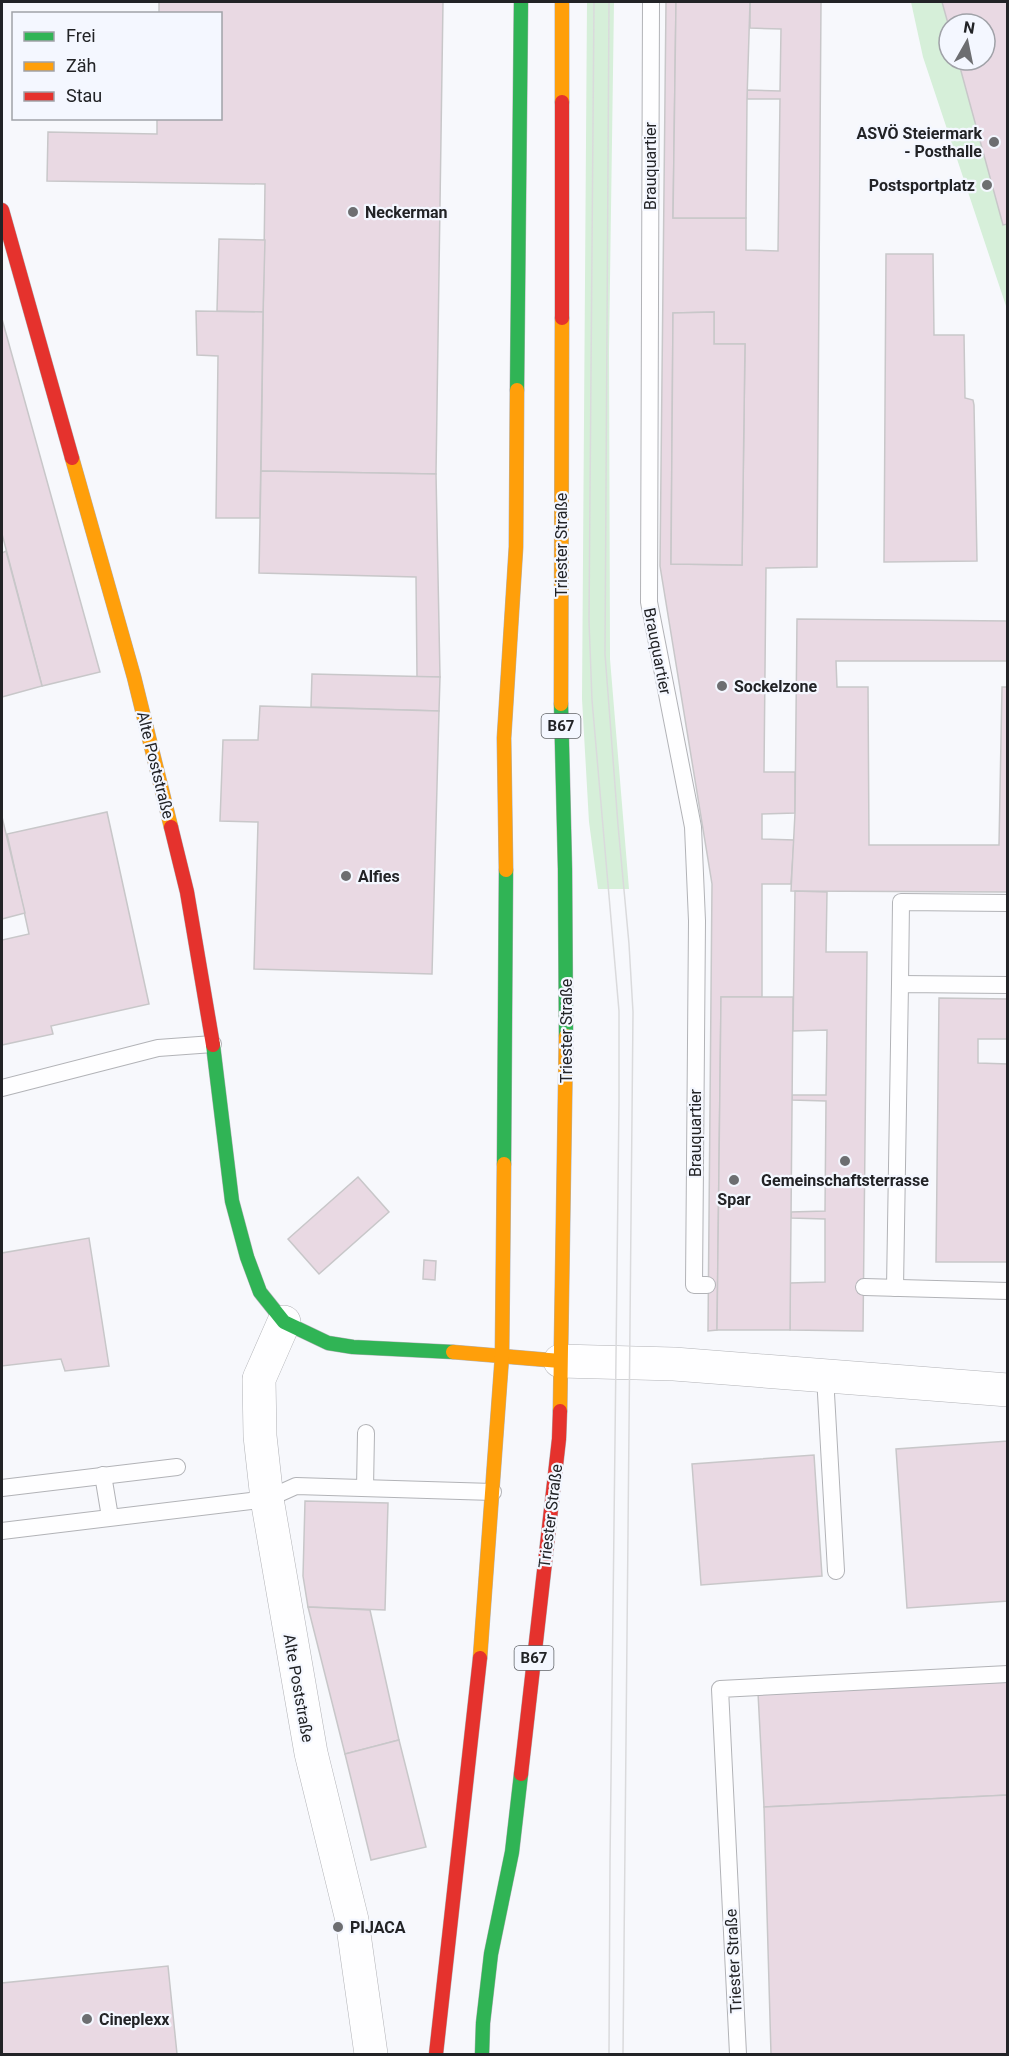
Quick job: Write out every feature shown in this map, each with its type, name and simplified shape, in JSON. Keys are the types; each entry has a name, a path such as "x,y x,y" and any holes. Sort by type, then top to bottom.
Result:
{"main road":[{"path":"436,2055 483,1628 502,1356 506,846 504,738 516,547 521,2"},
{"name":"Triester Straße","path":"482,2055 483,2023 491,1954 512,1852 559,1439 566,1074 565,869 561,756 562,2"},
{"name":"Alte Poststraße","path":"2,210 146,720 187,892 213,1044 235,1212 247,1257 260,1292 284,1322 328,1343 352,1347 433,1350 560,1361"}],"street":[{"name":"Alte Poststraße","path":"284,1322 259,1379 260,1436 267,1499 311,1753 352,1920 371,2055"},
{"path":"560,1361 674,1364 1008,1390"}],"lane":[{"name":"Brauquartier","path":"651,2 649,602 693,827 697,921 694,1285 707,1285"},
{"path":"895,1288 901,902 1008,903"},
{"path":"900,984 1008,985"},
{"path":"2,1088 158,1048 213,1044"},
{"path":"864,1287 1008,1291"},
{"path":"825,1376 836,1571"},
{"path":"365,1488 366,1433"},
{"path":"2,1488 177,1467"},
{"path":"103,1475 110,1517"},
{"path":"2,1531 267,1499 296,1486 493,1492"},
{"name":"Triester Straße","path":"738,2055 720,1689 1008,1674"}],"green space":[{"path":"587,2 614,2 609,350 610,659 629,889 598,889 589,822 582,699"},
{"name":"Postsportplatz","path":"911,2 1007,2 1007,309 923,57"}],"building":[{"name":"Neckerman","path":"159,2 443,2 436,474 261,471 265,184 47,181 48,132 157,134 157,120 222,120 222,12 159,12"},
{"name":"Sockelzone","path":"666,2 676,2 673,218 746,218 746,250 778,251 780,99 747,99 747,90 780,91 781,29 750,28 750,2 821,2 817,567 766,568 764,772 795,772 795,813 762,814 762,839 794,840 791,884 762,884 762,997 721,997 717,1330 708,1331 712,884 660,566","holes":["714,312 714,344 745,344 742,565 671,564 673,313"]},
{"path":"676,2 750,2 746,218 673,218"},
{"name":"ASVÖ Steiermark - Posthalle","path":"942,2 1008,2 1008,224 1003,225 961,72 997,72 997,12 945,12"},
{"path":"219,239 265,240 263,312 217,311"},
{"path":"886,254 933,254 934,335 964,335 965,398 973,400 974,405 977,561 884,562"},
{"path":"196,311 263,312 260,518 216,518 218,356 197,355"},
{"path":"714,312 714,344 745,344 742,565 671,564 673,313"},
{"path":"2,319 100,672 42,686 2,534"},
{"path":"261,471 436,474 440,677 417,677 416,577 259,573"},
{"path":"6,551 42,686 2,697 2,553"},
{"path":"797,619 1008,621 1008,661 836,661 837,687 868,687 869,845 999,845 1002,687 1008,687 1008,892 791,891 795,813"},
{"path":"312,674 440,677 439,711 311,707"},
{"name":"Alfies","path":"260,706 439,711 432,974 254,969 258,822 220,821 223,740 258,740"},
{"path":"107,812 149,1004 51,1026 53,1034 2,1045 2,940 29,934 7,834"},
{"path":"2,817 25,913 2,919"},
{"path":"795,891 827,892 826,952 867,952 863,1331 790,1330 790,1283 825,1282 825,1219 791,1218 791,1212 825,1211 826,1101 792,1100 792,1095 826,1095 827,1030 793,1031"},
{"path":"721,997 793,997 790,1330 717,1330"},
{"path":"939,998 1008,999 1008,1039 978,1039 978,1063 1008,1064 1008,1262 936,1262"},
{"path":"358,1177 389,1212 319,1274 288,1239"},
{"path":"89,1238 109,1366 65,1371 61,1359 2,1366 2,1253"},
{"path":"424,1260 436,1261 435,1280 423,1279"},
{"path":"1008,1441 1008,1601 907,1608 896,1449"},
{"path":"814,1455 822,1576 701,1585 692,1464"},
{"path":"305,1501 388,1503 385,1610 308,1607 303,1576"},
{"path":"308,1607 370,1610 399,1740 345,1754"},
{"path":"1008,1680 1008,1795 764,1807 758,1693"},
{"path":"399,1740 426,1847 371,1860 345,1754"},
{"path":"1008,1795 1008,2054 771,2054 764,1807"},
{"name":"Cineplexx","path":"168,1966 177,2054 2,2054 2,1983"}],"tram line":[{"path":"594,2 589,621 592,700 619,1011 609,2054"},
{"path":"609,2 605,654 633,1012 623,2054"}],"traffic: fast":[{"path":"517,390 521,2"},
{"path":"561,704 566,1036"},
{"path":"504,1164 506,870"},
{"path":"213,1045 232,1201 247,1257 260,1292 284,1322 328,1343 353,1347 453,1352"},
{"path":"482,2054 491,1954 512,1852 521,1774"}],"traffic: slow":[{"path":"562,2 562,102"},
{"path":"561,704 562,318"},
{"path":"506,870 504,738 516,547 517,390"},
{"path":"72,458 134,677 171,827"},
{"path":"560,1411 566,1036"},
{"path":"480,1658 502,1356 504,1164"},
{"path":"453,1352 560,1361"}],"traffic: jam":[{"path":"562,102 562,318"},
{"path":"2,210 72,458"},
{"path":"171,827 187,892 213,1045"},
{"path":"521,1774 559,1439 560,1411"},
{"path":"436,2054 480,1658"}],"place":[{"name":"ASVÖ Steiermark - Posthalle","path":"994,142"},
{"name":"Postsportplatz","path":"987,185"},
{"name":"Neckerman","path":"353,212"},
{"name":"Sockelzone","path":"722,686"},
{"name":"Alfies","path":"346,876"},
{"name":"Gemeinschaftsterrasse","path":"845,1161"},
{"name":"Spar","path":"734,1180"},
{"name":"PIJACA","path":"338,1927"},
{"name":"Cineplexx","path":"87,2019"}]}
